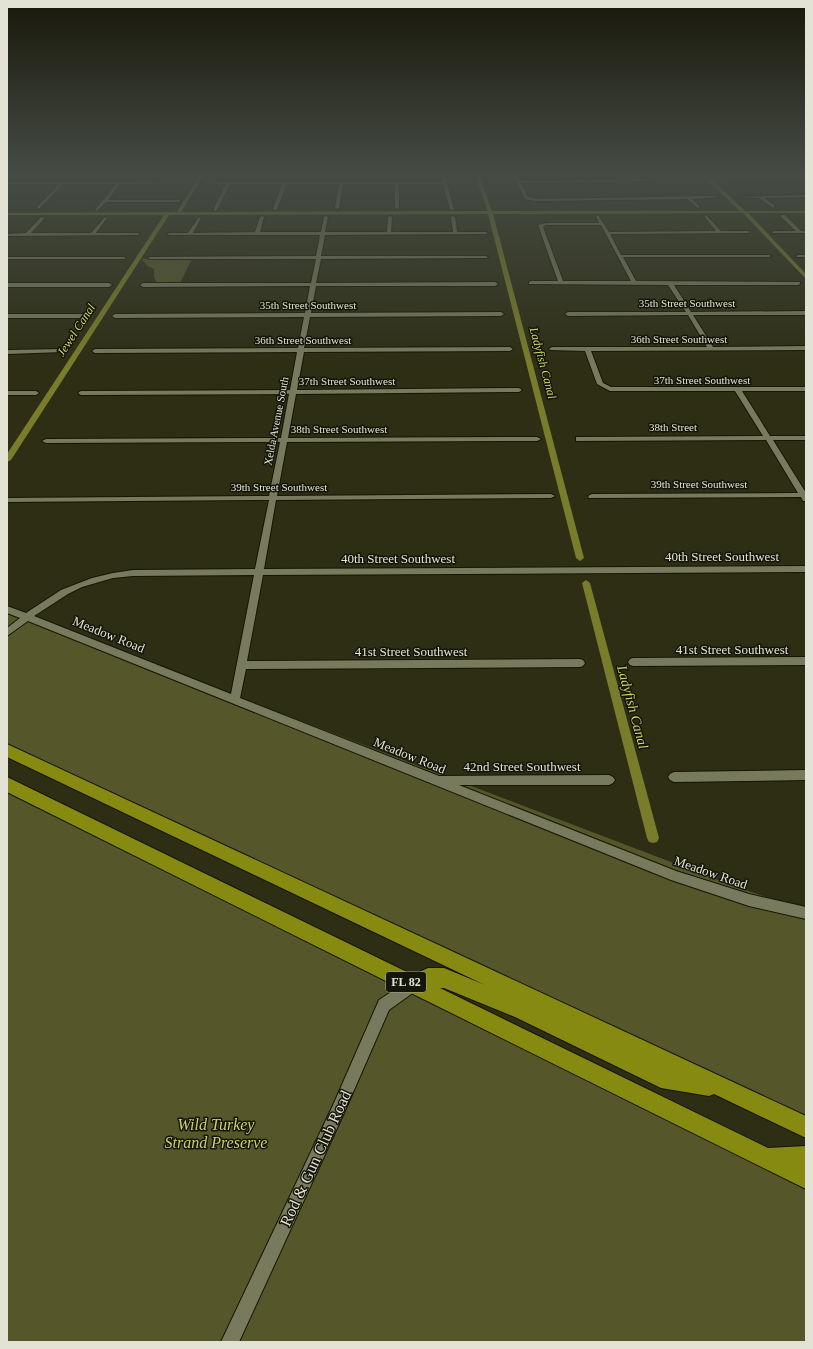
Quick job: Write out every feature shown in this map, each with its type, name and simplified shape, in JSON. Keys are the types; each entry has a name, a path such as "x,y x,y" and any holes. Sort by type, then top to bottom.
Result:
{"highway":[{"path":"7,750 203,844 362,916 806,1127"},
{"name":"FL 82","path":"7,784 806,1178"},
{"path":"412,985 428,978 444,978 522,1010 661,1078 727,1089"},
{"path":"767,1159 806,1158"}],"street":[{"name":"Xelda Avenue South","path":"235,700 322,238"},
{"path":"544,238 561,283"},
{"path":"609,238 634,283"},
{"path":"619,256 769,256"},
{"path":"798,256 806,256"},
{"path":"150,258 486,257"},
{"path":"7,258 124,258"},
{"path":"531,283 798,283"},
{"path":"670,283 712,349"},
{"path":"143,285 495,284"},
{"path":"7,285 109,285"},
{"name":"35th Street Southwest","path":"568,314 806,313"},
{"name":"35th Street Southwest","path":"115,316 501,314"},
{"path":"7,316 86,316"},
{"name":"36th Street Southwest","path":"552,349 806,348"},
{"name":"36th Street Southwest","path":"95,351 510,349"},
{"name":"37th Street Southwest","path":"587,349 600,384 604,387 616,390 806,389"},
{"path":"7,352 61,351"},
{"path":"737,389 805,496"},
{"name":"37th Street Southwest","path":"81,393 518,390"},
{"path":"7,393 36,393"},
{"name":"38th Street","path":"579,438 767,438"},
{"path":"767,438 806,438"},
{"name":"38th Street Southwest","path":"46,441 537,439"},
{"name":"39th Street Southwest","path":"7,500 551,496"},
{"name":"39th Street Southwest","path":"592,496 805,496"},
{"name":"40th Street Southwest","path":"7,633 49,600 67,590 86,582 111,576 154,573 806,569"},
{"name":"Meadow Road","path":"7,609 697,884 749,900 806,913"},
{"name":"41st Street Southwest","path":"633,662 806,661"},
{"name":"41st Street Southwest","path":"242,665 580,663"},
{"path":"674,777 806,775"},
{"name":"42nd Street Southwest","path":"436,780 609,780"},
{"name":"Rod & Gun Club Road","path":"230,1342 339,1108 384,1005 412,985"}],"green space":[{"path":"142,259 192,259 179,285 157,284 154,277 154,269 147,266"},
{"path":"7,609 734,886 781,902 806,908 806,1118 734,1084 733,1082 727,1081 7,744"},
{"name":"Wild Turkey Strand Preserve","path":"7,791 480,1027 761,1165 763,1169 768,1169 806,1188 806,1342 7,1342"}],"waterway":[{"name":"Jewel Canal","path":"7,460 151,238"},
{"name":"Ladyfish Canal","path":"497,238 580,558"},
{"path":"769,238 806,277"},
{"name":"Ladyfish Canal","path":"586,583 653,838"}]}
